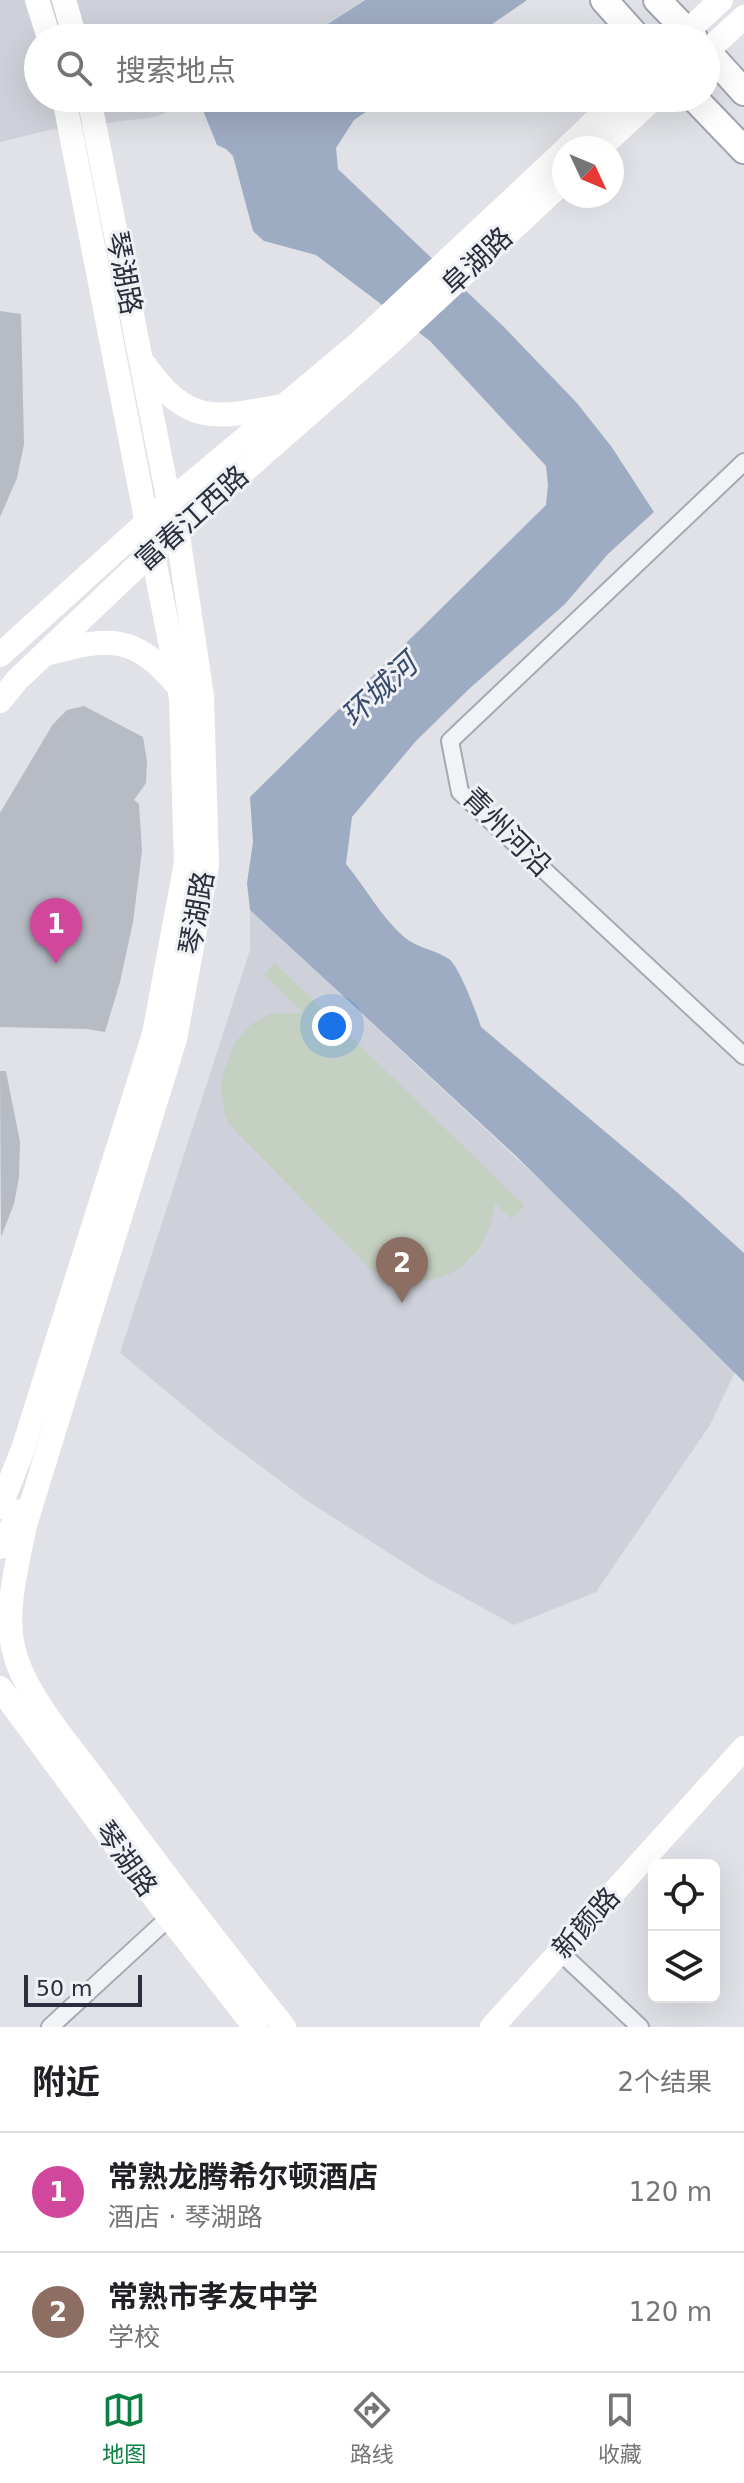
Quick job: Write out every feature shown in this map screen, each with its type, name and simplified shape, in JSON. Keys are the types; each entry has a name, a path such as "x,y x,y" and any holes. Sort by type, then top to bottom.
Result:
{"main road":[{"path":"37,0 45,24"},
{"path":"64,0 71,24"},
{"path":"604,0 625,24"},
{"path":"657,0 677,24"},
{"path":"698,24 721,0"},
{"path":"720,38 744,17"},
{"path":"720,66 744,92"},
{"name":"琴湖路","path":"0,1507 28,1435 154,1034 186,863 179,688 67,112"},
{"name":"琴湖路","path":"41,1707 16,1659 12,1639 11,1602 25,1525 175,1039 207,865 202,696 177,529 169,502 92,112"},
{"name":"阜湖路","path":"579,136 604,112"},
{"path":"613,136 639,112"},
{"path":"707,112 744,150"},
{"name":"阜湖路","path":"391,342 552,163"},
{"name":"阜湖路","path":"460,262 552,190"},
{"name":"富春江西路","path":"0,655 169,502 388,316 460,262"},
{"name":"富春江西路","path":"0,701 154,550 391,342"},
{"path":"141,360 169,397 190,411 213,415 243,414 284,406"},
{"path":"44,655 89,642 121,642 147,655 162,667 179,688"},
{"path":"0,1547 24,1505 51,1440"},
{"name":"琴湖路","path":"0,1650 255,2027"},
{"name":"琴湖路","path":"0,1688 177,1910 284,2027"},
{"name":"新颜路","path":"492,2027 744,1748"}],"street":[{"name":"青州河沿","path":"744,462 450,741 460,792 744,1056"},
{"path":"50,2027 177,1910"},
{"path":"560,1952 640,2027"}],"shaded area":[{"path":"0,0 364,0 327,24 24,24 24,112 167,112 156,117 49,130 0,142"},
{"path":"250,910 618,1253 735,1372 710,1425 596,1592 514,1625 428,1578 306,1500 219,1435 120,1353 250,950"}],"green space":[{"path":"275,963 524,1205 512,1219 495,1203 490,1227 479,1249 460,1268 436,1279 412,1282 371,1270 229,1124 221,1091 222,1077 234,1044 250,1025 270,1014 303,1013 264,974"}],"water":[{"path":"365,0 527,0 492,24 328,24"},
{"name":"环城河","path":"204,112 366,112 354,120 336,148 338,169 504,327 576,402 611,446 654,512 608,554 565,604 469,689 416,741 352,817 346,864 404,937 453,963 481,1027 678,1193 744,1253 744,1382 515,1155 250,910 247,883 253,842 250,797 546,505 548,485 546,466 430,341 316,255 264,241 253,231 233,156 217,145"}],"building":[{"path":"0,311 21,314 24,444 17,478 0,517"},
{"path":"84,706 143,737 147,761 146,783 134,800 139,804 142,851 133,922 120,982 105,1032 0,1027 0,813 53,724 67,710"},
{"path":"0,1071 6,1071 20,1142 14,1204 1,1237"}],"place":[{"name":"常熟龙腾希尔顿酒店","path":"56,964"},
{"name":"常熟市孝友中学","path":"402,1303"}]}
